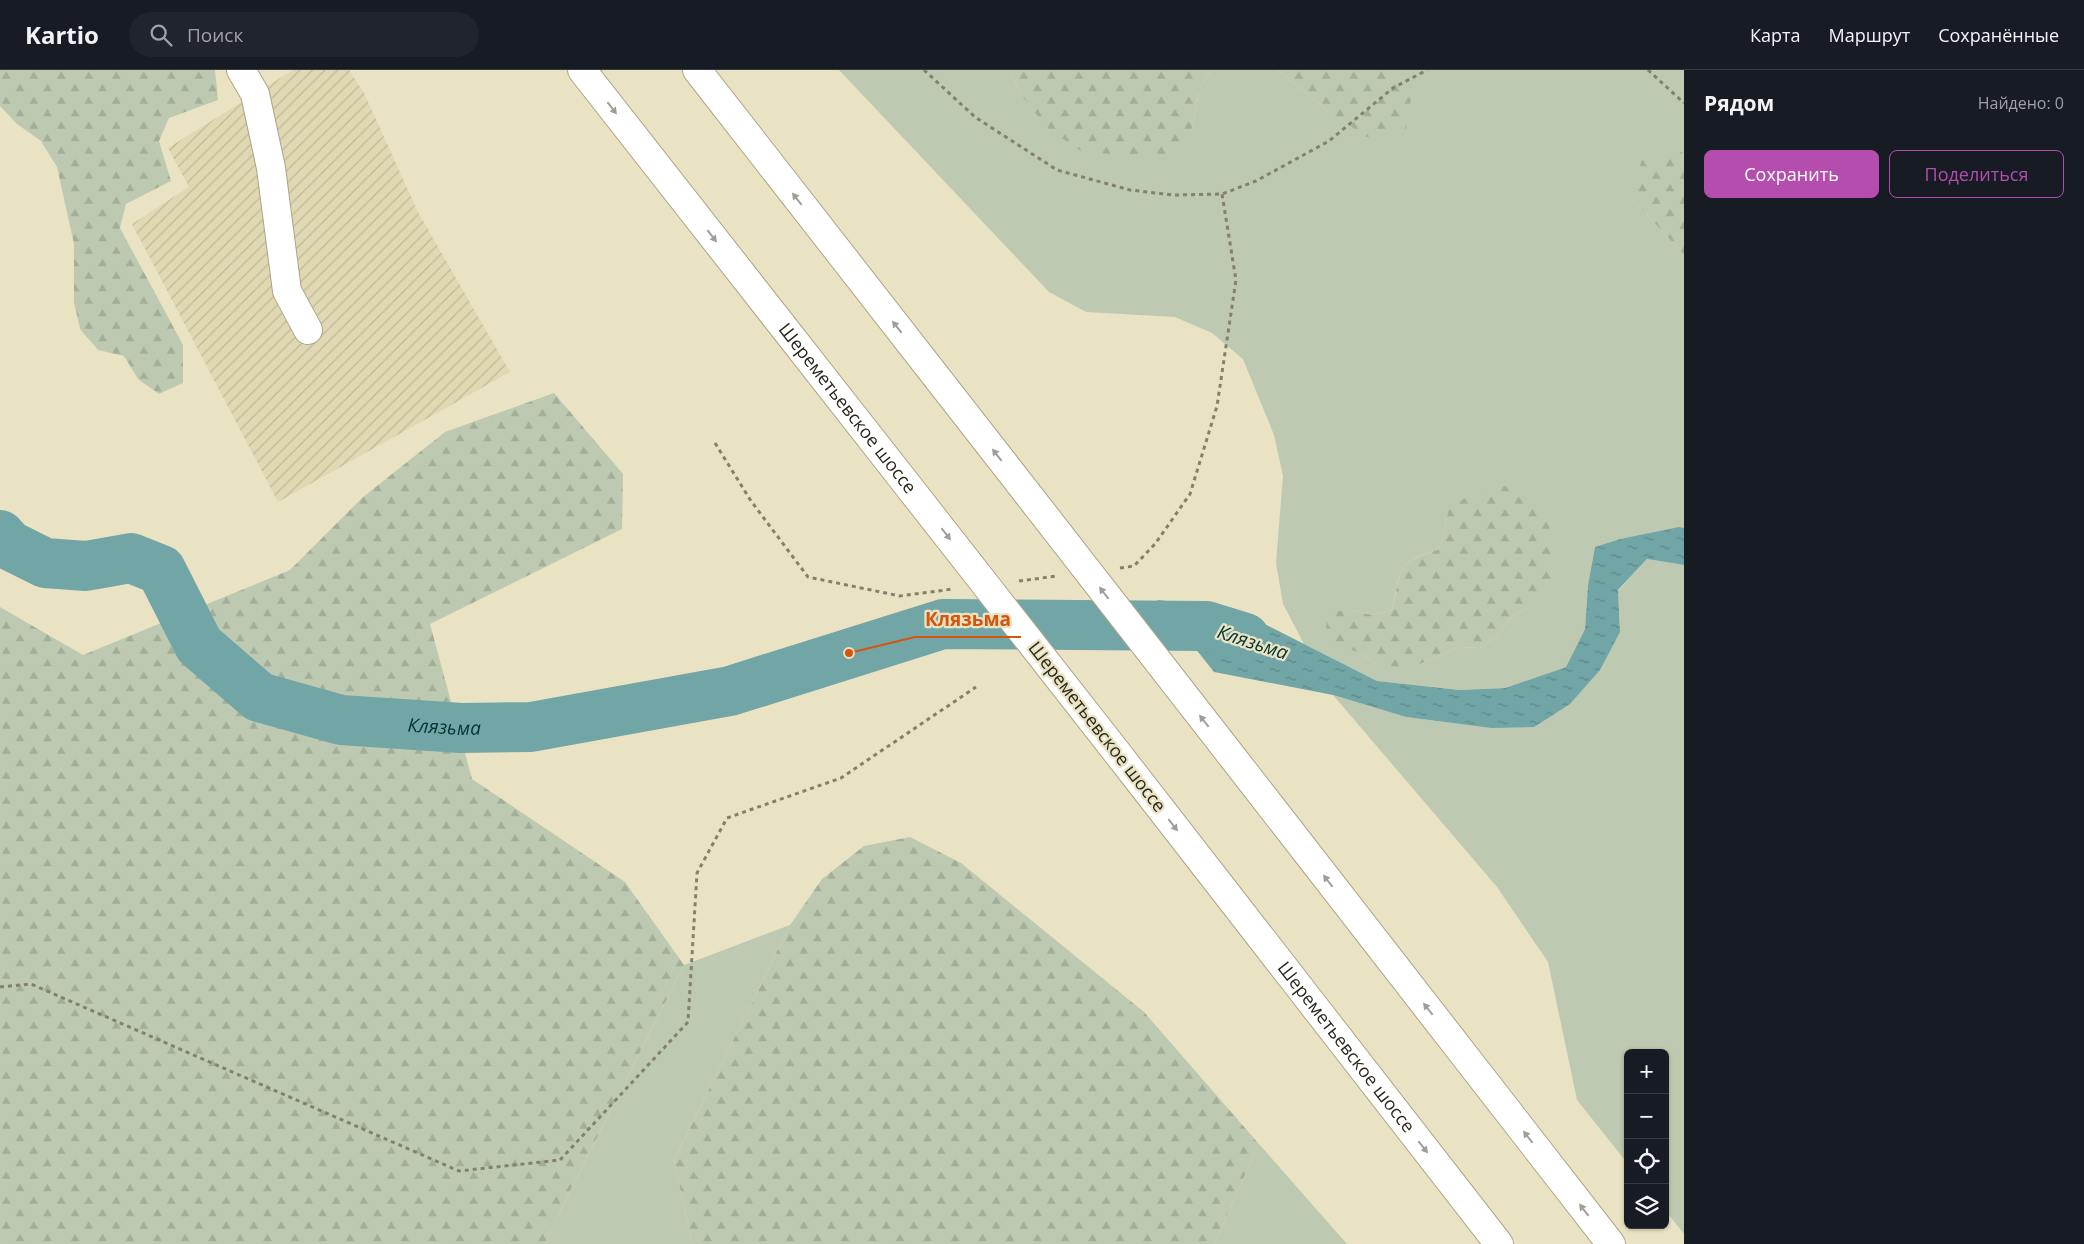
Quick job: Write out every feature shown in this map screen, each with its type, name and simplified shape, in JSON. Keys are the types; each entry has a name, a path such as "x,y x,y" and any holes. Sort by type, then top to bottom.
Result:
{"main road":[{"path":"241,70 255,94 271,168 287,290 308,330"},
{"name":"Шереметьевское шоссе","path":"582,70 1500,1244"},
{"path":"697,70 1611,1244"}],"path":[{"path":"924,70 975,117 1057,170 1130,190 1173,195 1222,194 1256,181 1329,141 1393,88 1427,70"},
{"path":"1648,70 1684,103"},
{"path":"0,987 31,984 459,1171 560,1160 688,1022 697,872 727,818 841,778 976,687"}],"shaded area":[{"path":"293,70 349,70 364,93 418,212 510,372 278,502 132,224 189,187 168,148"}],"green space":[{"path":"0,70 215,70 218,100 169,118 159,141 171,181 126,204 120,228 183,345 183,383 159,394 138,379 124,356 98,350 80,329 74,302 74,244 57,167 41,141 17,124 0,106"},
{"path":"839,70 1010,70 1020,93 1192,128 1200,87 1212,70 1278,70 1332,114 1413,88 1389,70 1684,70 1684,157 1682,152 1634,201 1684,255 1684,528 1620,539 1595,547 1588,585 1585,629 1566,667 1505,688 1460,690 1377,681 1304,644 1283,604 1276,563 1283,476 1274,435 1243,359 1212,333 1175,317 1086,312 1049,292","holes":["1448,510 1528,608 1510,618 1497,636 1480,648 1459,647 1420,664 1378,665 1361,653 1350,610 1372,615 1392,610 1402,570 1414,559 1438,550 1445,531"]},
{"path":"1010,70 1212,70 1200,87 1192,128 1163,160 1081,151 1046,127 1020,93"},
{"path":"1278,70 1389,70 1413,87 1406,129 1367,137 1332,114"},
{"path":"1682,152 1684,157 1684,255 1634,201 1641,161"},
{"path":"554,393 623,474 622,529 430,624 472,779 625,882 684,965 545,1244 0,1244 0,607 83,655 290,570 363,497 445,432"},
{"path":"1504,486 1524,489 1541,510 1551,531 1554,573 1543,594 1528,608 1510,618 1497,636 1480,648 1459,647 1420,664 1399,668 1378,665 1361,653 1341,647 1326,633 1327,612 1350,610 1372,615 1392,610 1402,570 1414,559 1438,550 1445,531 1448,510 1461,500 1474,494"},
{"path":"1647,559 1684,565 1684,1234 1669,1215 1669,1049 1624,1049 1624,1159 1577,1100 1548,962 1497,887 1333,695 1406,717 1491,728 1620,632 1618,591"},
{"path":"910,837 961,863 1144,1012 1259,1144 1214,1244 692,1244 674,1160 790,925 822,879 864,846"},
{"path":"790,925 674,1160 692,1244 545,1244 684,965"},
{"path":"1259,1144 1347,1244 1214,1244"}],"water":[{"path":"1679,527 1684,528 1684,565 1647,559 1618,590 1620,632 1600,670 1570,704 1534,727 1491,728 1406,717 1333,695 1214,672 1157,600 1233,608 1377,681 1460,690 1505,688 1566,667 1585,629 1588,585 1595,547 1620,539"}],"waterway":[{"name":"Клязьма","path":"0,535 9,545 45,563 86,566 131,558 161,570 199,645 259,697 341,720 461,728 531,727 730,691 943,624 1206,626 1245,638"}],"place":[{"name":"Клязьма","path":"849,653"}]}
